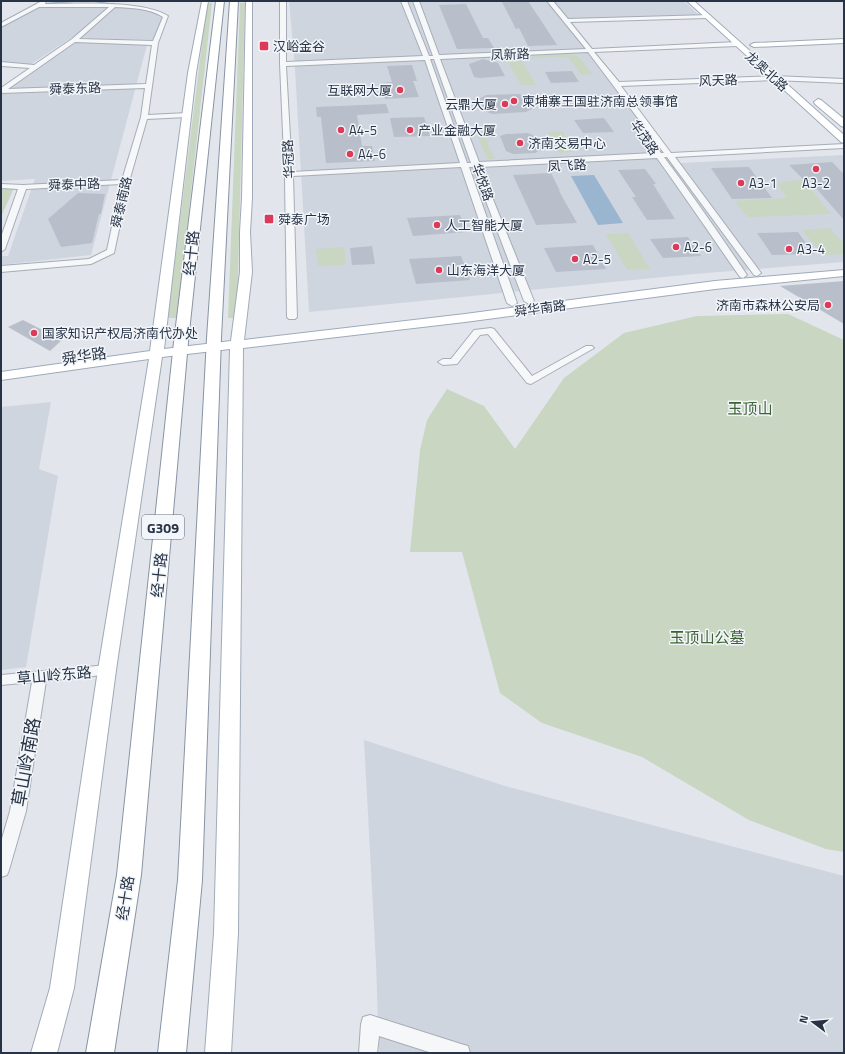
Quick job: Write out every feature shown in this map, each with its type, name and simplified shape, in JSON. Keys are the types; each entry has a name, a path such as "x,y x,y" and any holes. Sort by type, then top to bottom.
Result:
{"highway":[{"name":"经十路","path":"100,1053 129,874 181,346 220,1"},
{"name":"经十路","path":"172,1053 190,880 214,343 234,1"}],"main road":[{"name":"经十路","path":"44,1053 62,988 107,670 157,349 192,73 205,1"},
{"path":"218,1053 226,933 237,340 246,272 245,232 247,198 249,1"},
{"name":"龙奥北路","path":"690,1 844,140"},
{"name":"龙奥北路","path":"747,38 765,55"},
{"path":"756,46 844,43"},
{"name":"龙奥北路","path":"780,69 800,87"},
{"path":"811,96 844,124"},
{"name":"舜华南路","path":"237,340 512,303 757,273 844,267"},
{"name":"舜华南路","path":"237,340 465,318 715,285 844,273"},
{"name":"舜华路","path":"1,369 237,340"},
{"name":"舜华路","path":"1,376 157,349"}],"street":[{"path":"1,25 45,1"},
{"name":"华冠路","path":"283,1 283,62 289,177 292,316"},
{"path":"404,1 466,168 512,303"},
{"name":"华悦路","path":"416,1 477,167 529,301"},
{"path":"544,1 585,50"},
{"path":"550,1 567,21 613,91"},
{"path":"38,5 114,6"},
{"path":"5,98 10,96 1,91 74,40 114,6"},
{"name":"舜泰南路","path":"1,269 91,261 111,251 125,182 144,116 155,43 166,16 145,8 114,6"},
{"path":"567,21 707,16"},
{"path":"74,40 155,43"},
{"name":"凤新路","path":"283,62 426,57 437,58 737,44"},
{"name":"华茂路","path":"585,50 617,84 670,158 757,273"},
{"path":"1,64 35,67"},
{"name":"风天路","path":"617,84 774,78 844,81"},
{"name":"舜泰东路","path":"1,91 149,86"},
{"path":"144,116 186,116"},
{"name":"华茂路","path":"635,123 659,158 699,210 707,225 743,275"},
{"path":"670,158 844,146"},
{"name":"凤飞路","path":"289,177 659,158 844,151"},
{"name":"舜泰中路","path":"1,186 23,187 125,182"},
{"path":"1,248 23,187"},
{"path":"443,362 454,362 477,332 491,331 531,381 589,348"},
{"name":"草山岭东路","path":"1,680 107,670"},
{"name":"草山岭南路","path":"2,863 18,811 40,676"},
{"path":"368,1053 370,1024 461,1053"}],"shaded area":[{"name":"汉峪金谷","path":"289,1 684,1 699,15 562,20 680,163 844,155 844,262 694,274 309,312 295,69"},
{"path":"42,5 131,6 152,9 163,13 166,17 156,40 71,38 30,65 1,62 1,27"},
{"path":"78,41 147,45 91,255 1,265 1,256 8,256 35,179 1,181 1,94"},
{"path":"51,402 39,469 58,476 26,667 1,670 1,407"},
{"path":"364,740 505,786 844,876 844,1053 379,1053 376,964"}],"green space":[{"path":"207,3 212,3 177,318 168,318"},
{"path":"240,3 245,3 237,318 228,318"},
{"path":"567,54 578,56 592,74 581,75 569,58 558,57 524,59 533,56"},
{"path":"522,61 536,85 521,85 508,62"},
{"path":"476,131 483,131 494,159 487,159"},
{"path":"563,131 574,152 559,153 548,132"},
{"path":"803,180 831,214 748,217 734,201 787,198 778,184 787,181"},
{"path":"14,188 1,217 1,189"},
{"path":"830,228 844,244 844,254 823,255 802,230"},
{"path":"628,233 650,269 627,270 606,234"},
{"path":"344,247 346,265 318,266 316,249"},
{"name":"玉顶山公墓","path":"788,314 844,340 844,852 826,849 749,820 642,757 542,723 500,693 462,552 410,552 420,450 427,420 447,389 484,406 515,449 564,378 624,333 697,316"}],"water":[{"path":"594,175 623,223 598,225 571,176"}],"building":[{"path":"528,1 557,45 528,46 519,28 516,29 502,2"},
{"path":"466,4 483,38 488,38 494,48 457,49 439,5"},
{"path":"483,59 498,63 505,76 474,77 469,64"},
{"path":"412,65 417,81 413,81 419,97 385,99 381,83 392,82 387,66"},
{"path":"572,71 579,82 551,83 545,72"},
{"name":"云鼎大厦","path":"518,94 525,96 532,109 526,112 493,114 483,111 479,99 486,95"},
{"path":"386,104 389,113 357,115 362,146 372,146 375,161 326,163 321,117 317,117 316,107"},
{"name":"产业金融大厦","path":"424,117 430,136 394,137 390,118"},
{"path":"604,118 614,132 583,133 574,120"},
{"name":"济南交易中心","path":"528,133 533,135 541,150 535,153 513,154 506,151 500,136 506,134"},
{"path":"832,162 844,174 844,220 809,180 804,180 789,165"},
{"name":"A3-1","path":"749,167 772,198 732,199 711,168"},
{"path":"645,169 656,184 653,184 675,219 647,220 632,197 636,197 618,170"},
{"path":"551,173 559,191 577,223 536,225 513,175"},
{"path":"78,193 105,194 101,214 99,214 92,243 61,247 48,219"},
{"name":"人工智能大厦","path":"460,215 467,232 413,236 407,218"},
{"name":"A3-4","path":"798,232 814,254 772,255 757,233"},
{"name":"A2-6","path":"688,237 701,256 663,258 650,239"},
{"name":"A2-5","path":"593,245 606,269 556,272 544,248"},
{"path":"372,246 375,264 352,265 350,248"},
{"name":"山东海洋大厦","path":"461,256 470,280 416,284 409,259"},
{"name":"济南市森林公安局","path":"844,281 844,324 780,286"},
{"name":"国家知识产权局济南代办处","path":"23,320 62,340 50,351 8,327"}],"waterway":[{"path":"42,1 78,4"},
{"path":"92,4 110,1"}],"place":[{"name":"汉峪金谷","path":"264,46"},
{"name":"互联网大厦","path":"400,90"},
{"name":"柬埔寨王国驻济南总领事馆","path":"514,101"},
{"name":"云鼎大厦","path":"505,104"},
{"name":"A4-5","path":"341,130"},
{"name":"产业金融大厦","path":"410,130"},
{"name":"济南交易中心","path":"520,143"},
{"name":"A4-6","path":"350,154"},
{"name":"A3-2","path":"816,169"},
{"name":"A3-1","path":"741,183"},
{"name":"舜泰广场","path":"269,219"},
{"name":"人工智能大厦","path":"437,225"},
{"name":"A2-6","path":"676,247"},
{"name":"A3-4","path":"789,249"},
{"name":"A2-5","path":"575,259"},
{"name":"山东海洋大厦","path":"439,270"},
{"name":"济南市森林公安局","path":"828,305"},
{"name":"国家知识产权局济南代办处","path":"34,333"}],"park label":[{"name":"玉顶山","path":"750,408"}]}
